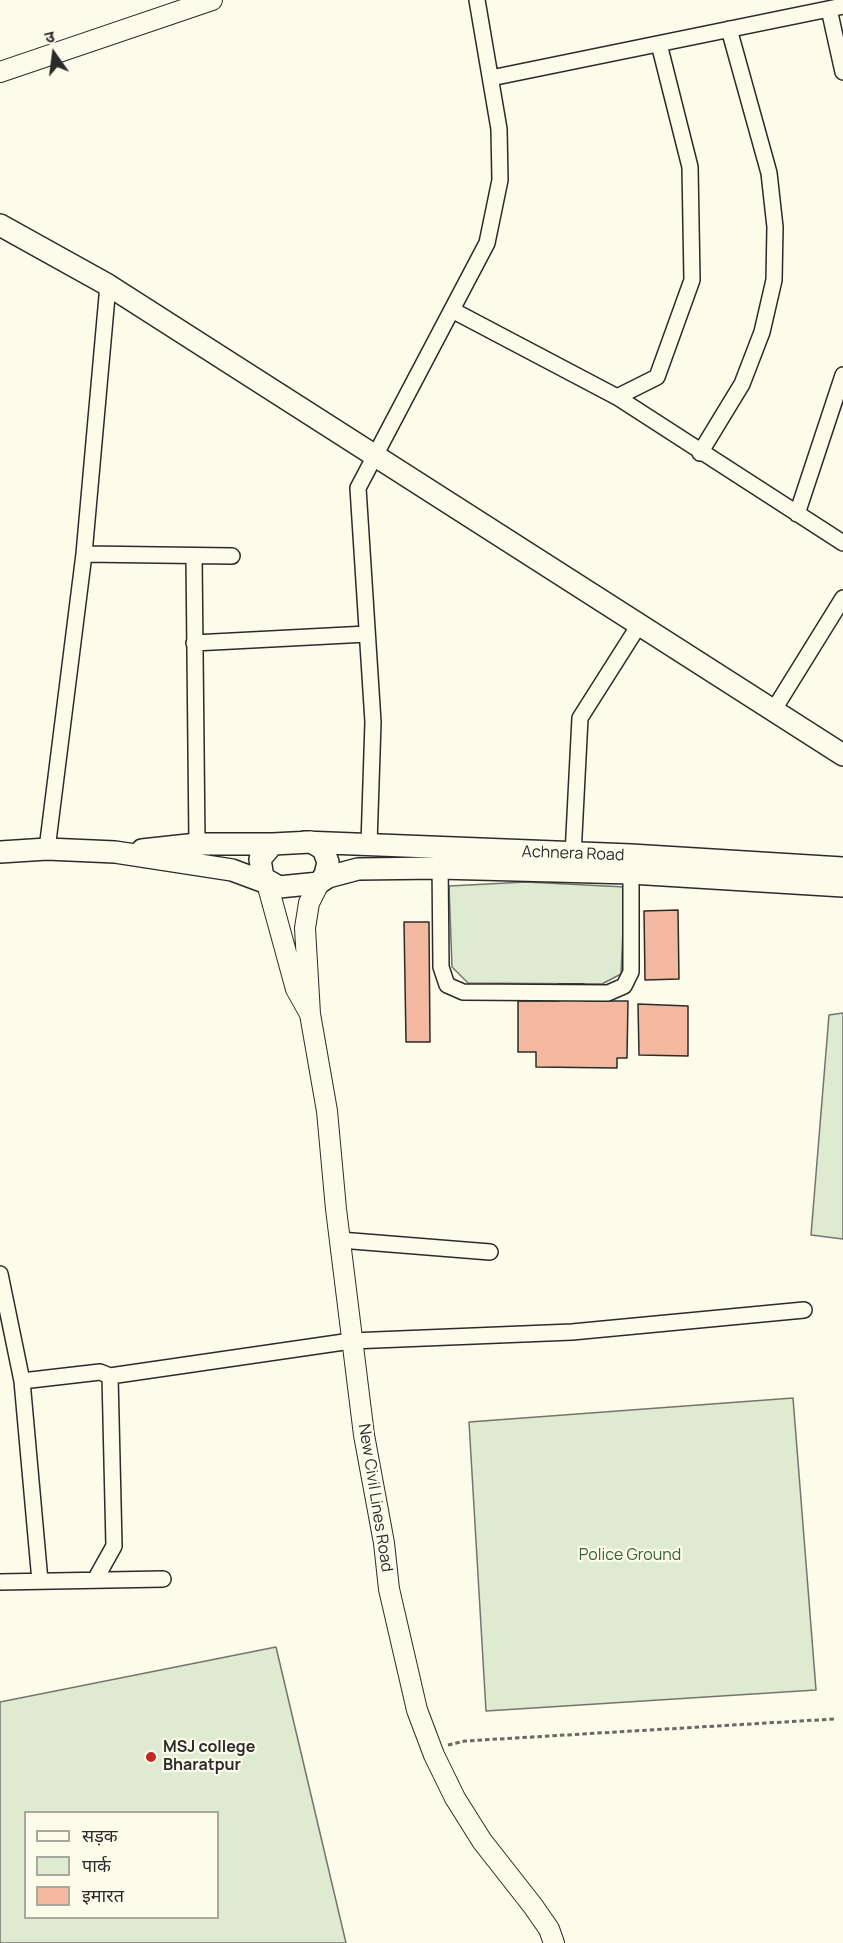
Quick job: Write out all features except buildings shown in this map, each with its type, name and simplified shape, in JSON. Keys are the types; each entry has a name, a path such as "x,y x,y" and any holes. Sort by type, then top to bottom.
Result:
{"main road":[{"path":"0,225 108,285 843,755"},
{"path":"0,852 47,849 115,852 232,870 279,887 319,883 328,868 326,855 317,845 304,842 197,844 115,852"},
{"name":"Achnera Road","path":"304,842 369,844 440,858 843,868"},
{"path":"267,883 260,873 260,860 273,844"},
{"name":"Achnera Road","path":"319,883 328,877 358,870 440,858 573,855 631,864 843,886"}],"street":[{"path":"1,71 212,0"},
{"path":"369,844 373,722 358,488 488,243 500,180 499,129 477,0"},
{"path":"491,78 836,8 843,72"},
{"path":"700,453 742,384 762,332 774,280 775,227 769,173 729,29"},
{"path":"617,397 657,377 692,280 690,167 659,44"},
{"path":"47,849 84,554 108,285"},
{"path":"452,310 617,397 700,453 843,543"},
{"path":"797,514 843,375"},
{"path":"84,554 232,556"},
{"path":"194,556 197,844"},
{"path":"773,711 843,598"},
{"path":"573,855 580,718 639,625"},
{"path":"195,643 367,634"},
{"path":"440,858 441,967 447,985 463,992 608,993 624,986 631,972 631,864"},
{"path":"267,883 296,989 310,1014"},
{"path":"310,1014 305,928 309,903 319,883"},
{"name":"New Civil Lines Road","path":"310,1014 327,1111 351,1341 389,1589 417,1710 432,1749 460,1806 482,1841 549,1929 554,1943"},
{"path":"340,1240 490,1252"},
{"path":"0,1274 22,1381 40,1581"},
{"path":"22,1381 100,1372 110,1376 351,1341 572,1332 804,1310"},
{"path":"95,1580 114,1546 110,1376"},
{"path":"0,1582 163,1579"}],"path":[{"path":"432,1749 465,1741 834,1719"}],"green space":[{"path":"526,882 625,887 621,974 602,984 468,983 452,967 449,886"},
{"path":"843,1013 843,1239 811,1235 829,1015"},
{"name":"Police Ground","path":"793,1398 816,1690 486,1711 469,1422"},
{"name":"MSJ college Bharatpur","path":"276,1647 346,1943 0,1943 0,1702"}],"place":[{"name":"MSJ college Bharatpur","path":"151,1757"}]}
